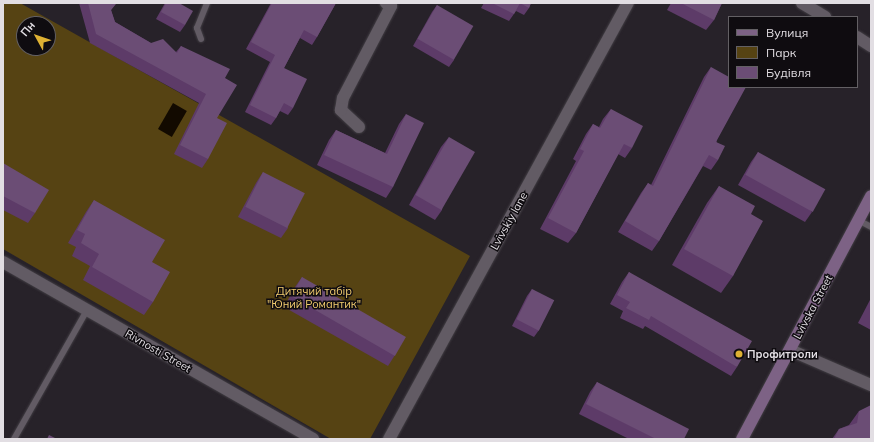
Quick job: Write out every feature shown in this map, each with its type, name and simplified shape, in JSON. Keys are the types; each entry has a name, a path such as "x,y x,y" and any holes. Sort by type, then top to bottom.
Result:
{"main road":[{"name":"Lvivska Street","path":"742,439 871,196"}],"street":[{"name":"Lvivskiy lane","path":"389,439 628,3"},
{"path":"802,3 823,16"},
{"path":"359,127 341,110 343,98 390,4"},
{"path":"858,38 871,46"},
{"name":"Rivnosti Street","path":"3,262 313,439"},
{"path":"790,350 871,385"}],"lane":[{"path":"201,39 197,28 207,3"},
{"path":"858,220 871,227"},
{"path":"14,439 87,310"}],"green space":[{"name":"Дитячий табір \"Юний Романтик\"","path":"3,3 20,3 43,16 16,16 16,56 56,56 56,23 470,256 370,439 331,439 3,249"}],"shaded area":[{"path":"173,103 187,111 172,137 158,129"}],"building":[{"path":"88,3 116,3 111,10 115,22 151,43 163,39 177,53 181,46 230,69 225,78 237,85 217,118 227,123 208,159 180,145 206,94 96,34"},
{"path":"166,3 179,3 193,11 185,25 161,12"},
{"path":"272,3 336,3 317,37 304,30 284,68 307,79 293,108 284,103 276,118 250,105 275,55 251,42"},
{"path":"492,3 520,3 514,14"},
{"path":"520,3 531,3 529,8"},
{"path":"681,3 722,3 714,20"},
{"path":"437,5 473,26 454,60 418,39"},
{"path":"711,67 728,76 728,88 745,88 716,142 725,146 718,160 709,155 659,241 625,221 648,183 653,186"},
{"path":"611,109 643,126 632,148 624,144 576,233 548,218 584,151 580,149 593,124 600,128"},
{"path":"406,114 424,123 393,187 324,155 336,130 387,154"},
{"path":"449,137 475,152 441,210 416,195"},
{"path":"758,152 825,189 813,212 745,175"},
{"path":"3,163 49,190 35,213 3,196"},
{"path":"263,172 305,193 287,228 245,207"},
{"path":"719,186 755,206 751,214 763,221 733,276 684,249"},
{"path":"94,200 165,240 152,262 170,272 153,302 92,267 99,254 81,243 85,234 77,230"},
{"path":"629,272 752,341 737,367 651,316 649,320 626,308 630,302 617,295"},
{"path":"302,277 406,337 395,356 291,296"},
{"path":"532,289 554,300 539,331 517,319"},
{"path":"597,382 689,429 684,439 656,439 586,404"},
{"path":"871,405 871,439 834,439 839,429 857,423 859,411"},
{"path":"49,435 57,439 47,439"}],"place":[{"name":"Профитроли","path":"739,354"}]}
